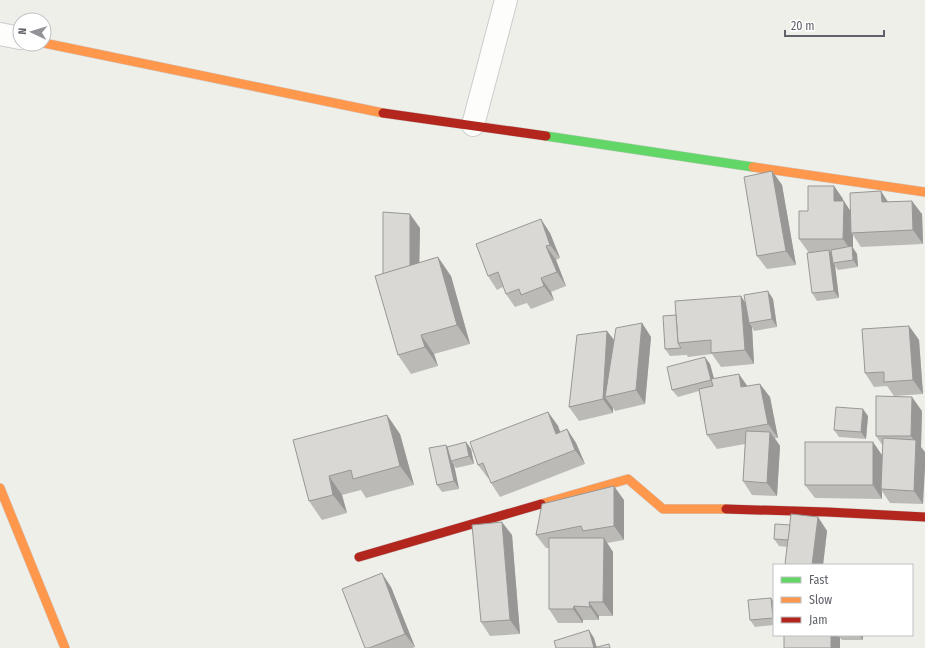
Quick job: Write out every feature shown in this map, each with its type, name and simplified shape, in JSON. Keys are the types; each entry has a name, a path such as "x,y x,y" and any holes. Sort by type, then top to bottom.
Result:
{"street":[{"path":"473,125 506,0"},
{"path":"0,34 12,36"},
{"path":"52,45 370,112 473,125 925,192"},
{"path":"359,557 628,479 663,509 858,512 925,517"},
{"path":"0,488 65,648"}],"building":[{"path":"772,171 786,251 757,256 744,177"},
{"path":"808,186 834,186 834,201 844,201 843,239 799,239 799,211 808,211"},
{"path":"881,191 882,202 912,201 913,230 851,233 850,193"},
{"path":"383,212 410,214 410,266 383,274"},
{"path":"541,219 550,245 546,246 557,272 541,278 544,286 521,295 519,289 506,294 498,272 488,276 476,244"},
{"path":"852,246 853,260 833,263 831,250"},
{"path":"829,250 834,291 812,293 807,253"},
{"path":"438,257 457,325 421,335 425,347 398,355 375,276"},
{"path":"768,291 772,319 749,323 744,295"},
{"path":"741,296 745,350 711,353 711,340 678,343 675,301"},
{"path":"676,315 678,343 681,348 665,349 663,316"},
{"path":"642,323 636,390 605,397 616,328"},
{"path":"909,326 913,380 884,382 884,372 865,373 862,329"},
{"path":"607,331 603,399 569,407 577,335"},
{"path":"705,357 711,380 672,390 667,367"},
{"path":"739,374 741,387 760,384 768,424 707,435 699,389 713,386 711,379"},
{"path":"876,396 912,397 911,436 876,436"},
{"path":"836,407 863,409 861,432 834,430"},
{"path":"548,412 556,434 567,429 575,450 491,483 483,463 478,465 470,442"},
{"path":"387,415 400,466 353,479 351,470 329,476 333,495 309,501 293,440"},
{"path":"746,431 770,432 767,483 743,481"},
{"path":"883,438 916,440 914,491 881,489"},
{"path":"466,442 469,456 451,461 447,447"},
{"path":"805,442 873,442 873,485 805,485"},
{"path":"446,445 454,481 437,485 429,448"},
{"path":"614,486 614,526 583,531 581,526 536,535 542,504"},
{"path":"791,514 818,517 812,564 785,564"},
{"path":"502,522 510,620 481,622 472,525"},
{"path":"775,524 790,525 788,540 774,539"},
{"path":"549,538 604,538 603,602 589,602 590,607 574,606 573,609 549,609"},
{"path":"382,573 405,634 369,648 365,648 342,589"},
{"path":"771,598 773,618 750,620 748,600"},
{"path":"589,630 594,648 556,648 554,641"},
{"path":"784,636 831,636 831,648 784,648"},
{"path":"609,644 610,648 593,648"}],"traffic: fast":[{"path":"546,136 753,167"}],"traffic: slow":[{"path":"52,45 383,113"},
{"path":"753,167 925,192"},
{"path":"541,504 628,479 663,509 726,509"},
{"path":"0,488 65,648"}],"traffic: jam":[{"path":"383,113 546,136"},
{"path":"359,557 541,504"},
{"path":"726,509 925,517"}]}
